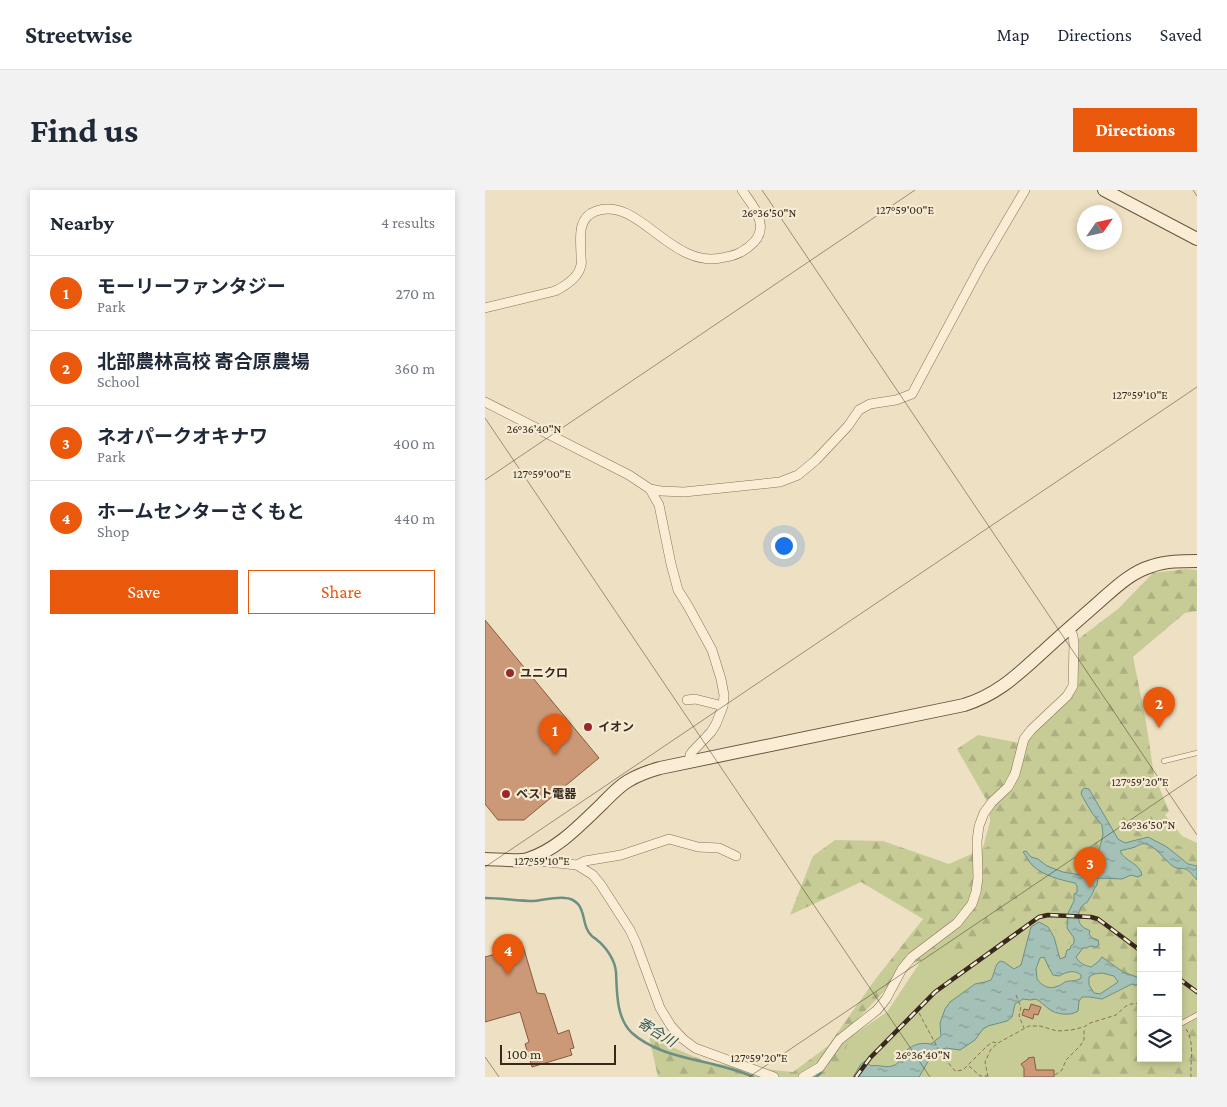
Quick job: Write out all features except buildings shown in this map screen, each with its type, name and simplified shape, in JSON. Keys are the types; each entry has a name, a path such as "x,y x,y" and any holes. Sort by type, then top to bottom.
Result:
{"street":[{"path":"485,308 555,291 565,286 577,274 581,265 583,220 595,212 610,208 630,215 661,238 684,252 699,258 717,259 738,254 753,245 761,227 758,214 743,190"},
{"path":"485,402 629,475 650,489 661,492 684,492 780,482 798,475 816,460 859,410 870,404 896,400 911,394 981,265 1025,190"},
{"path":"1104,190 1197,239"},
{"path":"650,489 659,505 678,590 712,650 724,695 722,713 711,732 692,752 690,761"},
{"path":"525,860 561,841 615,790 643,773 690,761 963,705 978,700 1007,684 1130,576 1153,565 1169,562 1197,561"},
{"path":"803,1077 820,1067 839,1040 877,1010 886,999 902,969 912,957 957,924 972,904 978,878 977,841 979,826 984,813 992,802 1008,787 1015,774 1024,739 1067,696 1073,686 1073,636 1069,628"},
{"path":"687,700 695,699 723,706"},
{"path":"577,865 585,861 621,855 669,839 698,847 719,848 735,856"},
{"path":"486,857 577,865 593,875 630,930 660,1008 671,1026 695,1048 774,1077"}],"lane":[{"path":"1164,761 1197,752"},
{"path":"1182,1023 1197,1015"}],"path":[{"path":"1016,995 1021,1008 1019,1016 1025,1029"},
{"path":"969,1065 980,1076 987,1077 985,1062 991,1050 998,1043 1029,1026 1040,1026 1057,1031 1071,1030 1116,1016 1126,1006 1137,1003"},
{"path":"919,1014 941,1054 955,1071 963,1070 993,1042 998,1043"},
{"path":"1182,1023 1189,1033 1191,1044 1191,1077"},
{"path":"1055,1075 1062,1070 1066,1060 1084,1040 1084,1027"}],"green space":[{"path":"1186,569 1197,570 1197,611 1185,613 1133,657 1154,775 1169,811 1148,832 1197,854 1197,983 1187,973 1182,971 1182,927 1137,927 1137,1062 1182,1062 1182,1027 1197,1023 1197,1077 1078,1077 1075,1060 1110,1024 1125,974 1070,944 1033,910 970,947 910,964 851,1026 840,1077 658,1077 649,1037 709,1063 793,1072 828,1046 874,981 923,919 861,882 790,915 813,856 835,840 883,841 949,864 994,844 987,801 957,749 978,735 1019,743 1076,691 1077,640 1118,609 1153,573"},
{"path":"1114,752 1182,836 1197,843 1197,1077 829,1077 826,1068 850,1037 887,1012 927,952 982,851 990,822"}],"water":[{"path":"1084,788 1089,789 1118,839 1125,843 1148,837 1167,847 1188,864 1197,866 1197,880 1186,869 1174,867 1150,845 1142,844 1120,851 1125,858 1141,871 1142,875 1138,877 1131,875 1122,879 1098,878 1097,885 1091,896 1080,910 1079,922 1090,931 1089,934 1092,938 1098,940 1099,945 1083,948 1076,957 1082,964 1091,967 1102,957 1123,972 1137,977 1137,984 1132,984 1102,999 1082,997 1079,1001 1078,1011 1072,1014 1056,1013 1036,999 1023,999 1015,1004 1012,1017 1007,1021 983,1029 975,1040 960,1050 946,1048 933,1053 919,1077 853,1077 865,1061 871,1066 892,1066 898,1063 905,1052 912,1047 923,1043 931,1044 941,1036 940,1023 945,1009 950,1002 975,984 991,980 1000,961 1014,969 1021,965 1031,927 1039,922 1048,927 1054,937 1060,959 1065,957 1067,950 1074,943 1074,938 1067,928 1068,913 1074,901 1074,894 1077,892 1077,886 1075,883 1053,877 1037,869 1023,852 1026,851 1031,857 1038,859 1047,866 1063,872 1080,875 1093,860 1093,855 1099,850 1103,835 1102,825 1092,813 1081,794","holes":["1044,957 1053,975 1059,976 1067,972 1073,972 1081,975 1081,978 1065,982 1060,986 1049,987 1041,984 1037,979 1036,969 1040,958","1102,973 1114,976 1118,982 1100,994 1094,993 1089,985 1089,977 1094,974"]}],"waterway":[{"name":"寄合川","path":"485,898 534,901 561,898 569,899 578,904 588,932 604,946 614,963 620,1012 632,1033 659,1049 722,1066 753,1077"},
{"name":"寄合川","path":"816,1077 821,1073"}],"railway":[{"path":"856,1077 870,1058 935,992 1039,917 1048,915 1098,919 1137,948"},
{"path":"1182,981 1197,992"}],"place":[{"name":"ユニクロ","path":"510,673"},
{"name":"イオン","path":"588,727"},
{"name":"北部農林高校 寄合原農場","path":"1159,728"},
{"name":"モーリーファンタジー","path":"555,755"},
{"name":"ベスト電器","path":"506,794"},
{"name":"ネオパークオキナワ","path":"1090,888"},
{"name":"ホームセンターさくもと","path":"508,975"}]}
